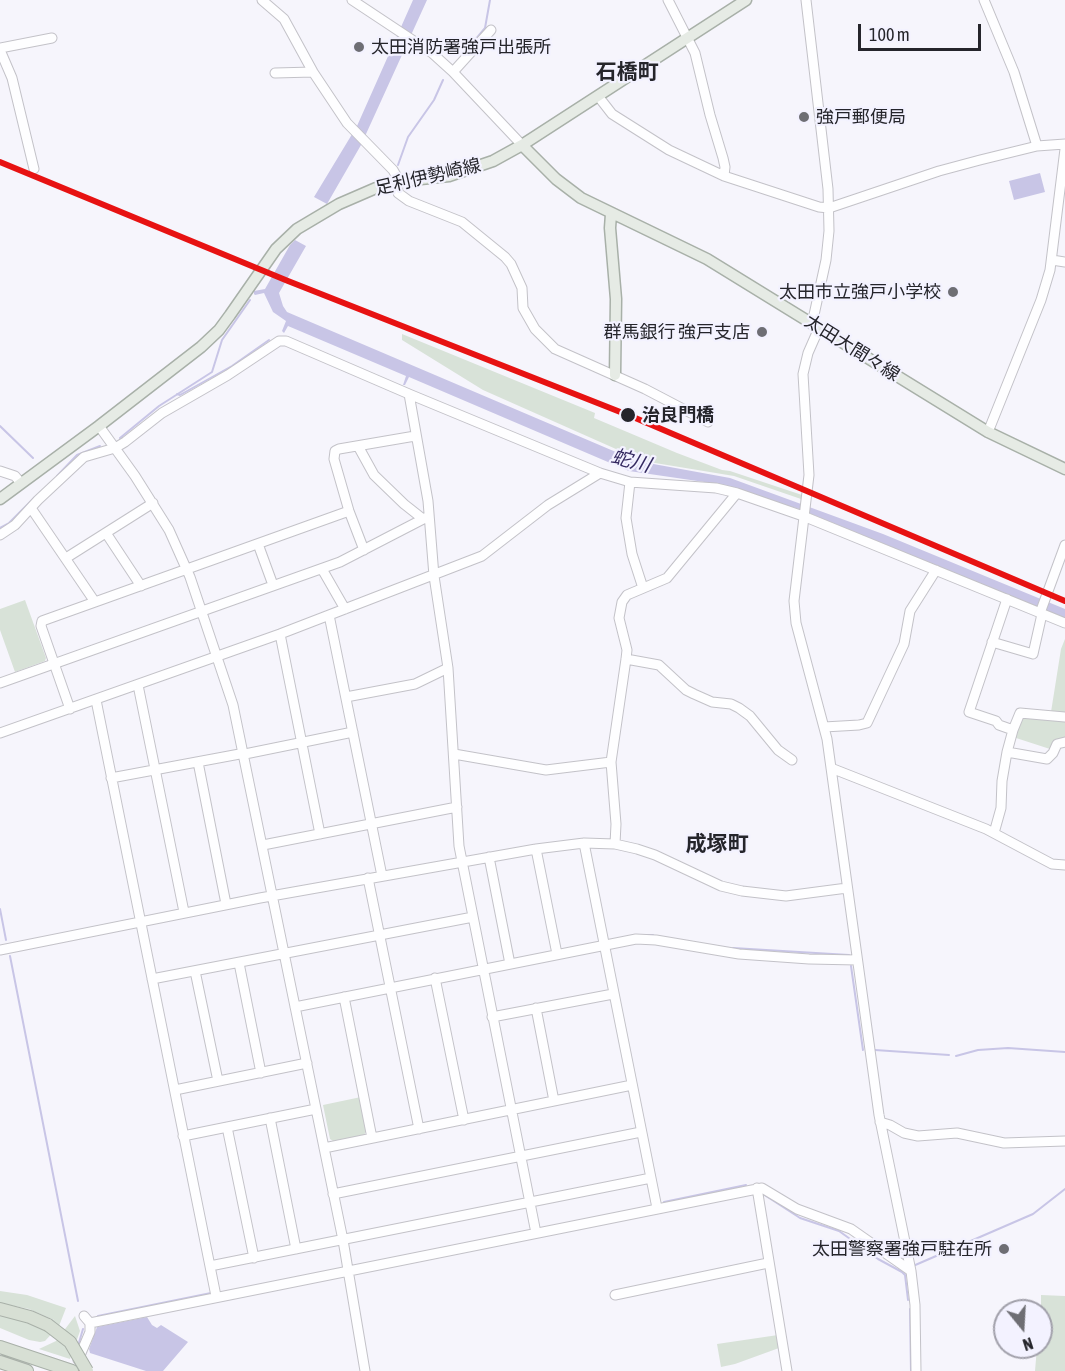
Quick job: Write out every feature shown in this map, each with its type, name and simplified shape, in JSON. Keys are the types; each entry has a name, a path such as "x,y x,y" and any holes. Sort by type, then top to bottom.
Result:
{"highway":[{"path":"0,1309 30,1317 48,1325 70,1342 78,1352 87,1371"},
{"path":"0,1347 74,1366"},
{"path":"0,1362 27,1371"}],"main road":[{"name":"足利伊勢崎線","path":"0,499 188,358 213,336 269,258 297,229 362,194 398,183 462,173 493,161 522,145 746,0"},
{"name":"太田大間々線","path":"522,145 570,190 611,214 707,259 988,432 1065,469"},
{"path":"611,214 610,228 616,299 615,375"}],"street":[{"path":"262,0 284,19 313,72 352,129 393,170 398,183 398,194 462,222 511,264 522,288 523,308 535,329 555,349 615,375 708,422"},
{"path":"352,0 432,53 522,145"},
{"path":"668,0 695,53 723,158 724,176"},
{"path":"806,0 829,208 829,231 816,326 803,374 808,453 806,501 794,601 796,623 824,727 880,1122 911,1271 915,1305 916,1371"},
{"path":"984,0 1014,72 1038,146"},
{"path":"453,72 491,30"},
{"path":"34,169 12,78 0,49 51,38"},
{"path":"275,73 313,72"},
{"path":"598,96 612,114 669,150 724,176 809,206 829,208 939,171 1038,146 1065,147 1052,260 1041,300 988,432"},
{"path":"1052,260 1065,262"},
{"path":"0,535 10,530 81,459 125,442 162,412 228,375 279,341 286,341 600,473 630,482 710,488 737,493 804,515 1065,623"},
{"path":"409,394 448,668 461,862 536,1233"},
{"path":"99,426 153,503 169,530 187,570 234,705 343,1240 365,1371"},
{"path":"364,550 349,511 334,454 337,450 415,436"},
{"path":"358,446 374,475 404,504 426,518"},
{"path":"0,471 15,476 21,483"},
{"path":"0,733 280,634 482,556 548,505 600,473"},
{"path":"630,482 626,518 632,554 642,588"},
{"path":"615,844 616,825 611,762 627,650 619,618 620,610 627,595 667,578 737,493"},
{"path":"66,558 153,503"},
{"path":"31,508 95,602"},
{"path":"70,709 41,623 349,511"},
{"path":"0,683 340,562 426,518"},
{"path":"106,533 141,586"},
{"path":"258,544 273,585"},
{"path":"992,642 1033,654 1041,612 1065,545"},
{"path":"322,568 345,609"},
{"path":"824,727 867,723 904,644 910,611 936,570"},
{"path":"1007,599 969,712 996,721 999,725 1013,730"},
{"path":"330,615 382,876"},
{"path":"280,634 320,834"},
{"path":"626,659 659,665 679,684 694,694 712,702 731,704 739,708 750,716 778,750 792,760"},
{"path":"346,697 415,684 448,668"},
{"path":"138,685 183,912"},
{"path":"96,700 216,1296"},
{"path":"994,834 1001,808 1002,781 1007,752 1020,713 1065,717"},
{"path":"111,778 353,732"},
{"path":"1007,752 1047,759 1057,744 1065,742"},
{"path":"454,754 546,770 611,762"},
{"path":"198,762 226,904"},
{"path":"831,768 994,834 1048,863 1065,865"},
{"path":"263,845 457,807"},
{"path":"0,950 273,895 536,849 584,843 615,844 655,855 701,878 742,891 786,896 848,888"},
{"path":"584,843 657,1208"},
{"path":"536,849 557,954"},
{"path":"489,857 510,964"},
{"path":"368,878 419,1129"},
{"path":"152,980 472,917"},
{"path":"296,1007 603,945 644,939 740,954 857,960"},
{"path":"238,963 261,1073"},
{"path":"195,971 218,1082"},
{"path":"435,978 464,1120"},
{"path":"492,1017 613,994"},
{"path":"344,997 372,1138"},
{"path":"536,1008 554,1101"},
{"path":"175,1090 307,1063"},
{"path":"324,1148 632,1085"},
{"path":"183,1136 316,1109"},
{"path":"270,1118 296,1250"},
{"path":"880,1122 904,1133 918,1136 957,1133 1004,1143 1065,1141"},
{"path":"227,1127 254,1258"},
{"path":"333,1194 641,1132"},
{"path":"210,1266 651,1179"},
{"path":"74,1366 90,1332 87,1319 216,1296 757,1188 762,1188 797,1209 850,1229 911,1271"},
{"path":"757,1188 787,1371"},
{"path":"615,1295 768,1263"}],"shaded area":[{"path":"402,334 595,413 594,418 677,453 802,495 801,499 734,476 643,461 483,390 402,340"},
{"path":"25,600 46,658 45,661 15,672 0,630 0,609"},
{"path":"1065,639 1065,714 1051,712 1061,649"},
{"path":"1021,715 1065,718 1065,741 1053,750 1013,737"},
{"path":"361,1097 367,1130 364,1135 333,1141 330,1139 323,1105"},
{"path":"0,1291 27,1295 66,1308 59,1326 45,1341 40,1342 0,1328 0,1314 28,1321 47,1330 54,1320 29,1309 0,1303"},
{"path":"1041,1295 1065,1296 1065,1371 1035,1371 1036,1359 1053,1359 1053,1299 1041,1299"},
{"path":"75,1316 80,1331 70,1359 39,1349 56,1341"},
{"path":"778,1335 779,1348 721,1367 717,1344"}],"water":[{"path":"413,0 427,0 361,145 327,204 314,197 357,126"},
{"path":"1040,173 1045,192 1014,200 1009,181"},
{"name":"蛇川","path":"295,240 306,246 279,293 287,312 637,461 730,478 883,534 1065,609 1065,618 799,509 718,484 629,471 409,377 403,385 406,376 288,326 284,333 282,331 286,321 273,312 264,293 255,295 254,291 265,289"},
{"path":"147,1317 152,1325 157,1328 161,1325 188,1342 163,1371 146,1371 90,1353 89,1349 97,1327"}],"waterway":[{"path":"466,51 485,28 490,0"},
{"path":"398,165 408,137 434,100 443,80"},
{"path":"120,438 159,406 212,372 222,340 250,300"},
{"path":"177,394 180,395 232,366 269,340"},
{"path":"0,426 33,458"},
{"path":"57,476 77,455 100,446"},
{"path":"0,528 9,523 35,497"},
{"path":"0,909 6,940"},
{"path":"635,935 653,935"},
{"path":"733,948 849,955"},
{"path":"10,956 78,1301"},
{"path":"851,966 863,1050"},
{"path":"956,1056 978,1050 1008,1048 1065,1052"},
{"path":"875,1050 949,1055"},
{"path":"664,1202 746,1185"},
{"path":"913,1266 1033,1214 1065,1189"},
{"path":"763,1194 800,1218 839,1231 878,1259 902,1272 905,1275 908,1300"},
{"path":"98,1316 211,1293"},
{"path":"910,1309 911,1371"},
{"path":"78,1346 83,1329"}],"transit line":[{"path":"0,162 288,281 633,417 1065,601"}],"place":[{"name":"太田消防署強戸出張所","path":"359,47"},
{"name":"強戸郵便局","path":"804,117"},
{"name":"太田市立強戸小学校","path":"953,292"},
{"name":"群馬銀行 強戸支店","path":"762,332"},
{"name":"治良門橋","path":"628,415"},
{"name":"太田警察署強戸駐在所","path":"1004,1249"}],"district":[{"name":"石橋町","path":"627,72"},
{"name":"成塚町","path":"717,844"}]}
